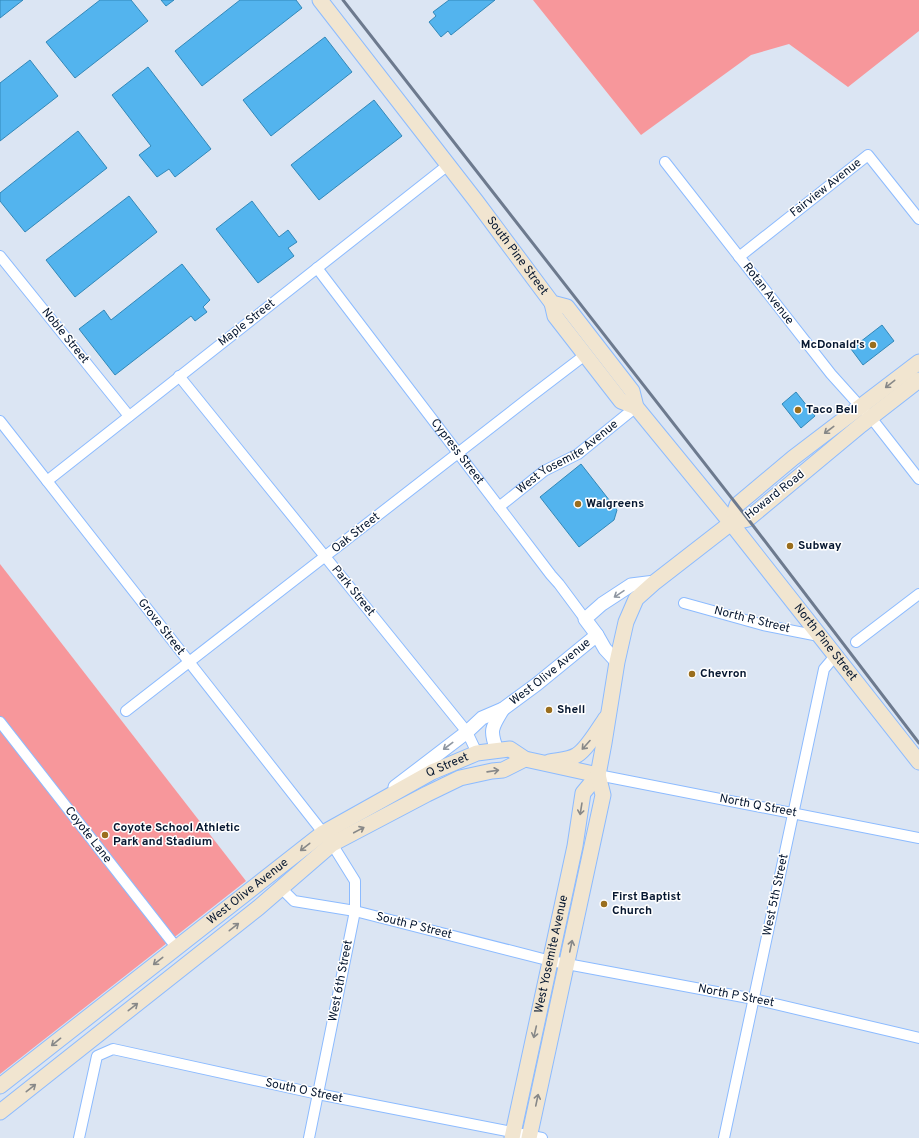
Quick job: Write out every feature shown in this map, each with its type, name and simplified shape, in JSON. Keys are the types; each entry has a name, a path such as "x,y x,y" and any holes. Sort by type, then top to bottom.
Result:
{"main road":[{"name":"South Pine Street","path":"320,0 448,165 553,305 566,307 632,391 635,404 731,523"},
{"path":"553,305 555,316 621,401 635,404"},
{"name":"Howard Road","path":"919,362 793,458 737,505 731,523 748,520 919,380"},
{"path":"655,582 731,523"},
{"name":"North Pine Street","path":"731,523 919,762"},
{"name":"West Yosemite Avenue","path":"533,1137 567,963 604,795 598,775 617,662 626,622 636,599 655,582"},
{"path":"542,763 564,760 577,755 593,738 608,713"},
{"name":"Q Street","path":"373,804 432,772 478,753 497,750 510,749 525,759 598,775"},
{"path":"427,794 429,787 474,762 478,753"},
{"name":"Q Street","path":"460,778 503,770 525,759"},
{"name":"West Yosemite Avenue","path":"512,1135 575,846 583,793 598,775"},
{"name":"West Olive Avenue","path":"0,1112 258,908 281,888 328,839 460,778"},
{"name":"West Olive Avenue","path":"0,1086 176,947 328,839 373,804"}],"street":[{"name":"Fairview Avenue","path":"739,257 868,155 919,219"},
{"name":"Rotan Avenue","path":"665,162 831,374 871,418 919,479"},
{"name":"Maple Street","path":"47,481 448,165"},
{"name":"Noble Street","path":"0,256 129,416"},
{"name":"Cypress Street","path":"316,268 585,619 605,649 617,662"},
{"name":"Oak Street","path":"126,711 585,355"},
{"name":"Park Street","path":"179,376 467,732 478,753"},
{"name":"West Yosemite Avenue","path":"499,507 544,471 578,454 635,404"},
{"name":"Grove Street","path":"0,421 328,839"},
{"path":"585,619 602,604 631,585 655,582"},
{"path":"856,642 919,594"},
{"name":"North R Street","path":"684,603 763,625 819,636"},
{"name":"West Olive Avenue","path":"373,804 467,732 482,718 503,709 536,685 597,635"},
{"name":"West 5th Street","path":"724,1138 824,669 836,656"},
{"name":"West Olive Avenue","path":"497,750 492,737 492,729 503,709"},
{"name":"Coyote Lane","path":"0,722 176,947"},
{"name":"North Q Street","path":"598,775 919,838"},
{"name":"West 6th Street","path":"309,1138 355,911 355,881 328,839"},
{"name":"South P Street","path":"281,888 294,901 355,911 551,961"},
{"name":"North P Street","path":"551,961 754,999 919,1038"},
{"name":"South O Street","path":"79,1138 96,1056 113,1049 512,1135 533,1137"}],"shaded area":[{"path":"533,0 919,0 919,31 848,87 789,44 751,55 641,135"},
{"name":"Coyote School Athletic Park and Stadium","path":"0,564 246,881 0,1074"}],"building":[{"path":"0,0 23,0 0,18"},
{"path":"100,0 131,0 148,21 75,78 46,42"},
{"path":"161,0 174,0 166,6"},
{"path":"240,0 296,0 302,8 202,86 175,51"},
{"path":"449,0 495,0 451,35 448,31 441,37 429,22 436,16 433,12"},
{"path":"325,37 352,72 271,136 243,100"},
{"path":"30,60 58,96 0,141 0,83"},
{"path":"148,67 211,149 175,177 169,169 157,177 139,155 151,146 112,95"},
{"path":"374,100 402,136 319,200 291,165"},
{"path":"78,131 107,168 25,232 0,201 0,193"},
{"path":"129,196 157,232 75,297 46,260"},
{"path":"252,201 279,237 288,230 297,242 288,248 294,256 258,283 216,229"},
{"path":"182,264 210,300 203,307 207,312 195,321 191,316 115,375 79,329 104,310 111,320"},
{"name":"McDonald's","path":"882,325 894,341 863,365 851,349"},
{"name":"Taco Bell","path":"796,392 815,416 801,428 782,404"},
{"name":"Walgreens","path":"581,464 617,510 614,520 579,547 540,497"}],"railway":[{"path":"343,0 748,519 919,743"}],"place":[{"name":"McDonald's","path":"873,345"},
{"name":"Taco Bell","path":"798,410"},
{"name":"Walgreens","path":"578,504"},
{"name":"Subway","path":"790,546"},
{"name":"Chevron","path":"692,674"},
{"name":"Shell","path":"549,710"},
{"name":"Coyote School Athletic Park and Stadium","path":"105,835"},
{"name":"First Baptist Church","path":"604,904"}]}
